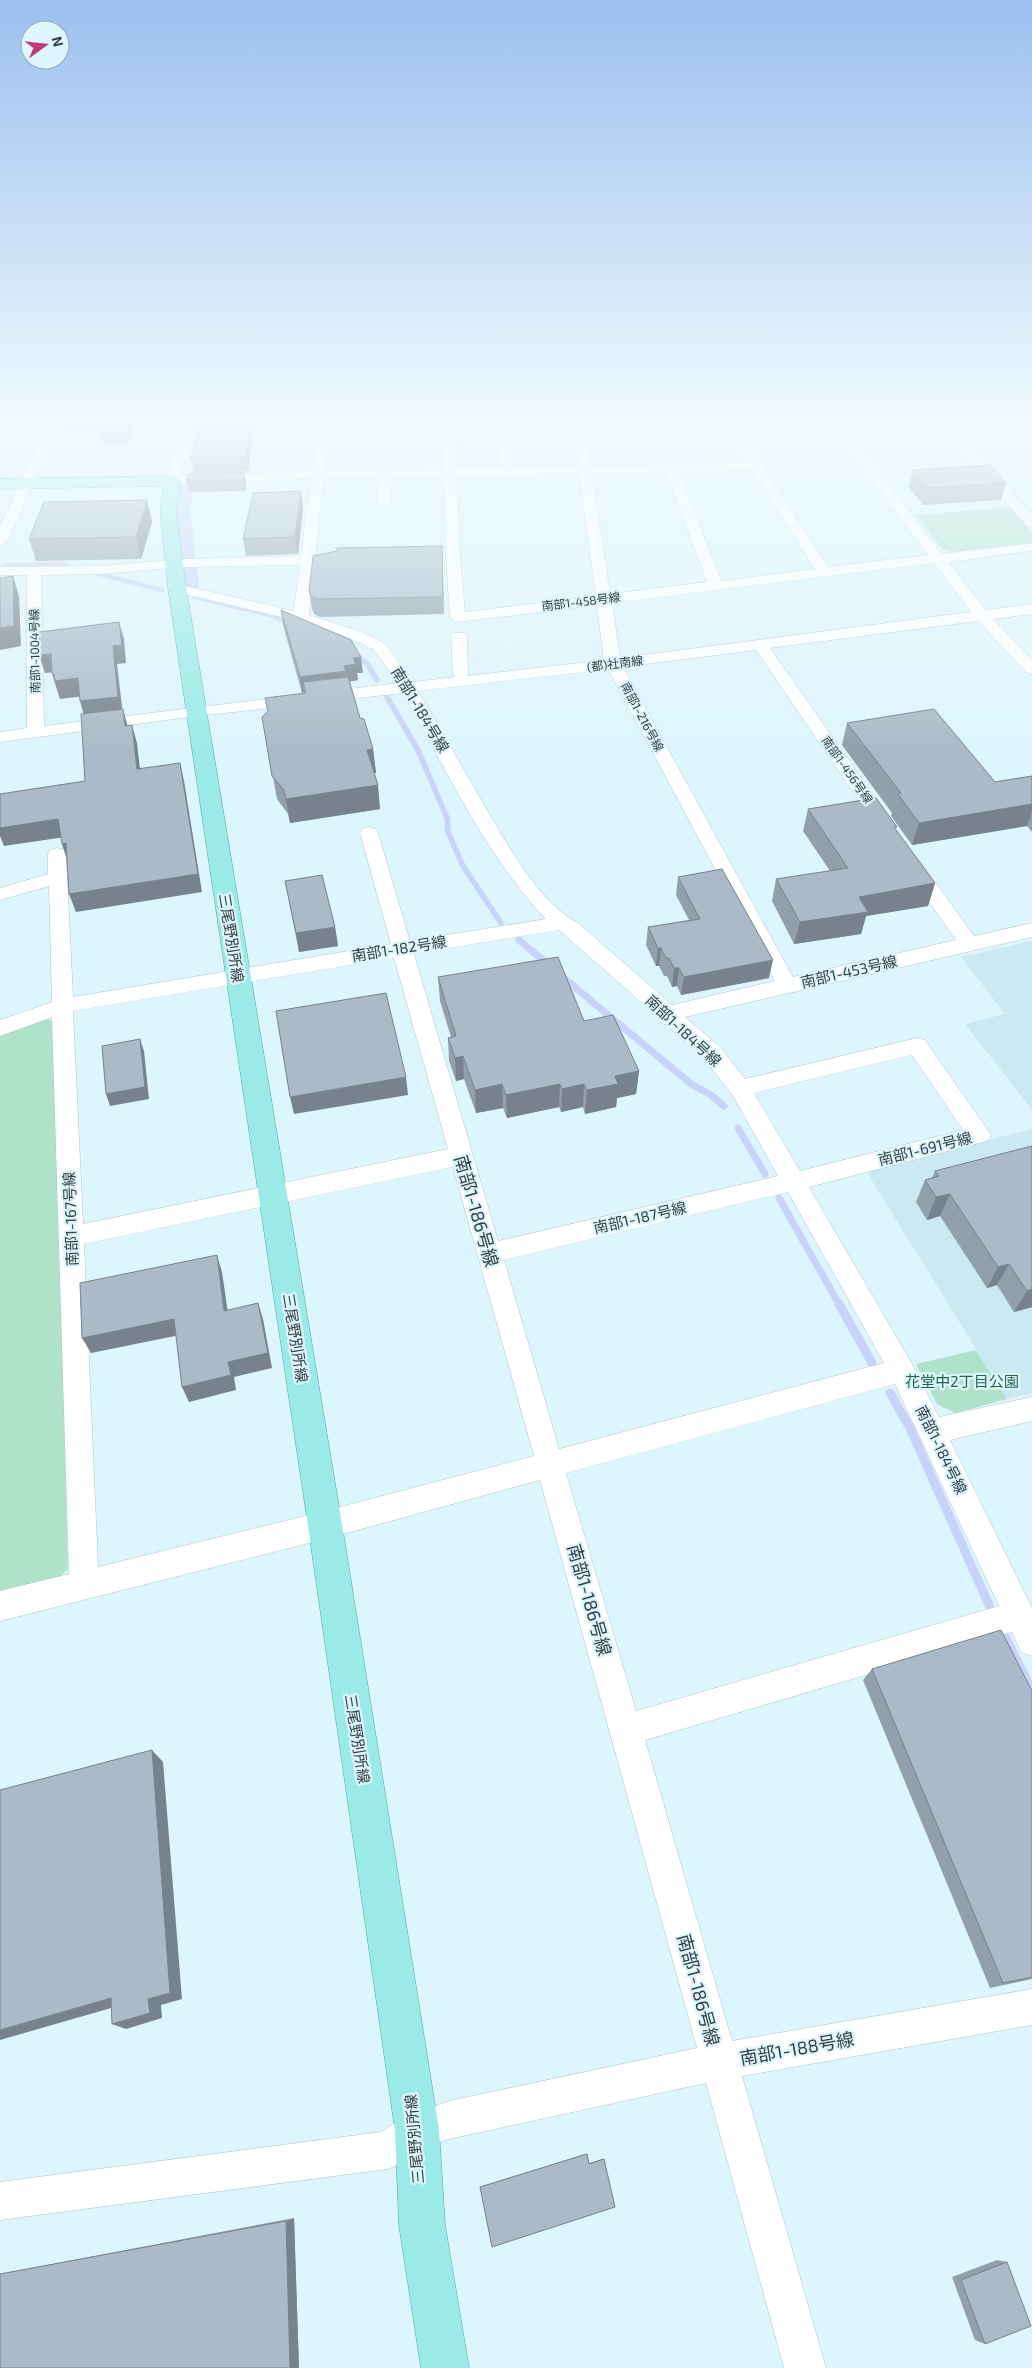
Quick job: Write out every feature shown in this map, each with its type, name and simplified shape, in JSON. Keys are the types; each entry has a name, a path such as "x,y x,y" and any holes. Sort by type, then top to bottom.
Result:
{"main road":[{"name":"三尾野別所線","path":"170,533 175,576 325,1524 417,2130 422,2225 444,2368"}],"street":[{"path":"301,617 311,533"},
{"path":"434,558 453,557 453,533"},
{"name":"南部1-216号線","path":"594,533 613,664 788,986"},
{"path":"695,533 715,585"},
{"path":"798,533 824,572"},
{"path":"918,533 982,616 1032,669"},
{"name":"南部1-458号線","path":"453,557 458,617 1032,547"},
{"path":"0,571 100,570 175,576 308,561 356,560"},
{"name":"南部1-1004号線","path":"34,571 36,732"},
{"name":"南部1-184号線","path":"175,576 356,635 380,648 408,686 509,864 532,893 561,923 571,928 669,1018 712,1053 740,1088 792,1182 902,1370 933,1431 1025,1628"},
{"name":"(都)社南線","path":"0,736 197,710 613,664 1032,609"},
{"path":"459,636 461,674"},
{"name":"南部1-456号線","path":"760,645 895,838"},
{"name":"南部1-186号線","path":"369,833 626,1730 804,2368"},
{"path":"906,854 969,944"},
{"name":"南部1-167号線","path":"0,894 58,866 84,1585"},
{"name":"南部1-182号線","path":"0,1028 62,1006 561,923"},
{"name":"南部1-453号線","path":"669,1018 680,1010 1032,930"},
{"name":"南部1-691号線","path":"740,1088 917,1046 979,1135 792,1182"},
{"path":"72,1236 460,1156"},
{"name":"南部1-187号線","path":"489,1253 792,1182"},
{"path":"0,1606 325,1524 902,1370"},
{"path":"933,1431 1032,1408"},
{"path":"626,1730 1025,1628"},
{"name":"南部1-188号線","path":"0,2201 388,2150 417,2130 449,2120 718,2062 1032,2007"}],"shaded area":[{"path":"1032,941 1032,1110 965,1024 1005,1014 961,957"},
{"path":"1032,1129 1032,1393 1007,1399 866,1171"}],"green space":[{"path":"930,533 1032,533 1032,543 954,553 943,550"},
{"path":"48,1019 54,1022 68,1568 59,1579 0,1594 0,1036"},
{"name":"花堂中2丁目公園","path":"976,1350 1007,1399 955,1413 937,1404 916,1364"}],"building":[{"path":"32,533 137,533 136,537 29,539"},
{"path":"244,533 296,533 295,537 243,539"},
{"path":"442,546 443,597 318,599 312,597 309,591 313,556 337,551 337,548"},
{"path":"13,576 14,626 0,628 0,578"},
{"path":"281,610 351,640 361,657 353,658 356,664 344,666 346,671 300,677"},
{"path":"119,622 122,645 113,646 118,697 80,701 78,678 55,681 54,674 52,674 51,654 39,655 39,632"},
{"path":"348,677 360,718 364,719 373,749 367,750 378,785 286,799 284,790 272,776 262,717 268,711 265,698 306,693 303,682"},
{"path":"123,709 125,726 132,725 137,769 180,763 198,874 69,894 66,843 62,844 58,819 0,828 0,794 85,781 81,714"},
{"path":"934,709 995,782 1032,776 1032,804 919,823 898,794 901,793 847,723"},
{"path":"876,798 897,827 894,827 935,883 859,897 868,912 800,922 776,879 848,868 808,809"},
{"path":"722,869 773,960 684,977 679,968 674,968 661,948 658,948 648,927 700,919 678,877"},
{"path":"322,875 335,927 296,933 285,881"},
{"path":"558,957 584,1021 613,1015 639,1071 615,1076 618,1084 587,1090 584,1084 562,1089 560,1084 506,1095 502,1084 475,1090 463,1056 455,1058 448,1038 456,1036 438,977"},
{"path":"386,993 406,1077 290,1097 276,1011"},
{"path":"140,1039 145,1087 106,1094 102,1046"},
{"path":"1032,1146 1032,1289 1027,1291 1009,1264 998,1267 950,1194 936,1197 925,1180 939,1176 935,1171"},
{"path":"217,1255 224,1311 258,1303 268,1353 228,1362 231,1375 182,1387 174,1319 82,1338 80,1283"},
{"path":"1001,1630 1032,1691 1032,1977 1003,1983 872,1669"},
{"path":"152,1750 170,1993 148,1999 150,2013 112,2024 111,1998 0,2030 0,1790"},
{"path":"587,2154 589,2164 604,2159 615,2207 492,2247 480,2187"},
{"path":"286,2221 290,2368 0,2368 0,2274"},
{"path":"1007,2262 1031,2326 985,2344 961,2280"}],"waterway":[{"path":"185,533 188,560"},
{"path":"5,565 59,564 67,566"},
{"path":"189,567 191,585"},
{"path":"99,574 162,590"},
{"path":"194,597 270,615 290,624"},
{"path":"353,652 368,665 377,680"},
{"path":"387,697 418,750 447,818 448,832 463,866 501,923"},
{"path":"519,940 550,966"},
{"path":"560,975 691,1084 711,1095 724,1106"},
{"path":"738,1128 765,1174"},
{"path":"779,1198 840,1306"},
{"path":"839,1304 872,1363"},
{"path":"890,1393 909,1426 989,1605"},
{"path":"1006,1638 1032,1691"}]}
